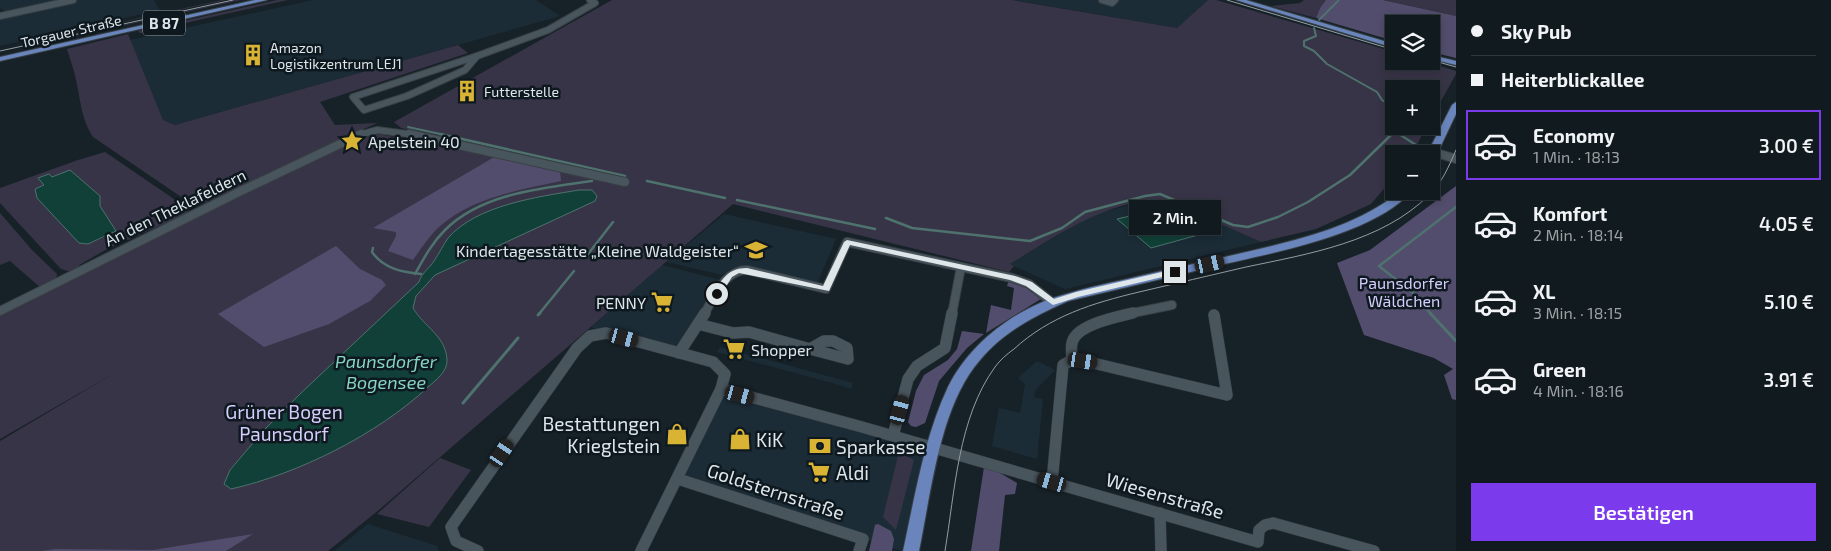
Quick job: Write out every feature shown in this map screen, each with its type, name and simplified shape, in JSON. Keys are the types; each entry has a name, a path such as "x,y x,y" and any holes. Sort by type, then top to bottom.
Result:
{"main road":[{"name":"Torgauer Straße","path":"0,55 248,0"},
{"name":"Torgauer Straße","path":"0,59 264,0"},
{"path":"1239,0 1385,43"},
{"path":"1440,59 1456,63"},
{"path":"1436,145 1456,105"},
{"path":"911,551 934,448 943,415 956,384 966,367 994,340 1020,321 1053,302 1080,294 1314,239 1375,214 1397,200"}],"street":[{"path":"0,16 73,0"},
{"path":"477,56 465,70 407,96 364,110 353,97 477,56 548,30 563,19 595,3 590,0"},
{"path":"1102,0 1112,2 1115,0"},
{"name":"An den Theklafeldern","path":"0,310 242,191 364,133 377,130 399,132 625,182"},
{"path":"1440,156 1456,159"},
{"path":"478,551 458,544 451,535 451,526 518,428 582,341 590,336 606,333 679,353 729,275 738,270 747,270 826,289 847,242 1012,278 1029,284 1053,302"},
{"path":"892,436 908,379 917,366 945,348 961,267"},
{"path":"1072,360 1072,342 1077,334 1086,328 1111,319 1172,305"},
{"path":"1052,482 1063,366 1072,360 1093,363 1227,395 1214,315"},
{"path":"698,324 733,333 749,332 810,349"},
{"name":"Goldsternstraße","path":"641,551 721,390 725,374 713,362 679,353"},
{"path":"721,390 934,448"},
{"name":"Wiesenstraße","path":"934,448 1160,513 1259,546 1259,530 1265,525 1273,524 1374,551"},
{"name":"Goldsternstraße","path":"678,479 862,538 859,551"},
{"path":"1160,513 1161,551"}],"shaded area":[{"path":"0,0 154,0 160,10 0,46 0,18 10,15 0,8"},
{"name":"Amazon Logistikzentrum LEJ1","path":"313,0 536,0 560,16 175,125 163,120 130,40"},
{"path":"1014,0 1208,0 1177,28"},
{"path":"1265,9 1385,45 1385,47 1263,11"},
{"path":"1153,199 1169,201 1261,242 1065,289 1009,264 1092,215"},
{"name":"Kindertagesstätte „Kleine Waldgeister“","path":"724,214 836,239 817,284 740,266 730,269 722,275 667,262"},
{"path":"662,265 725,281 679,353 606,333 591,327"},
{"path":"720,347 853,383 851,389 717,352"},
{"path":"1037,361 1055,370 1035,391 1034,397 1043,399 1037,459 992,446 999,408 1020,413 1025,384 1018,378"},
{"path":"721,389 925,446 902,551 678,479"},
{"path":"368,524 437,546 439,551 334,551"}],"green space":[{"path":"222,0 226,0 11,46"},
{"path":"235,0 241,0 20,48"},
{"path":"251,0 259,0 0,58"},
{"path":"277,0 288,0 147,33 140,33 138,31"},
{"name":"Grüner Bogen Paunsdorf","path":"612,0 1012,0 1177,28 1208,0 1216,0 1385,49 1385,70 1440,70 1440,66 1456,71 1440,103 1440,80 1385,80 1385,135 1422,135 1417,145 1385,145 1385,188 1371,204 1316,229 1261,242 1169,201 1148,201 1127,204 1107,211 1066,230 1010,264 1014,266 1009,272 733,204 380,509 328,551 0,551 0,441 118,371 0,439 0,314 358,138 377,134 542,162 401,128 394,122"},
{"path":"1304,0 1326,0 1316,18 1271,6 1300,3"},
{"path":"1326,0 1383,0 1456,16 1456,58 1440,54 1440,15 1385,15 1385,38 1316,18"},
{"path":"1384,0 1456,0 1456,16"},
{"path":"128,34 163,120 175,125 458,45 468,53 320,102 335,125 377,123 196,207 93,137 86,123 67,49"},
{"path":"105,152 190,210 184,215 107,249 79,265 80,268 71,272 61,269 0,203 0,188","holes":["70,171 100,206 115,231 98,240 89,243 79,243 35,189 44,185 39,178 52,177"]},
{"path":"496,156 560,171 561,181 497,196 466,208 439,227 428,238 413,260 388,251 396,236 396,232 373,228"},
{"name":"Paunsdorfer Wäldchen","path":"1456,186 1456,400 1452,399 1444,375 1453,369 1434,358 1364,335 1337,263 1370,250 1437,200 1440,200 1440,198"},
{"path":"0,213 32,250 57,274 56,280 41,288 10,261 0,265"},
{"path":"336,246 360,269 382,280 386,285 370,301 329,324 264,347 218,314"},
{"path":"1009,280 1027,285 1044,297 986,333 991,305 1011,310 1014,288 1007,286"},
{"path":"962,331 984,334 967,348 939,381 925,423 916,427 911,426 908,422 916,391 924,375 948,360 957,349"},
{"path":"899,452 914,460 896,530 883,517"},
{"path":"440,458 471,470 429,527 377,514"},
{"path":"984,467 995,470 1017,483 1015,494 1005,495 999,551 971,551"},
{"path":"878,524 891,531 894,539 892,551 869,551 875,525"},
{"path":"253,534 226,551 42,551 55,549 153,550"}],"water":[{"path":"70,170 100,196 100,206 116,231 88,244 79,243 37,198 35,189 44,185 38,178 49,174 52,177"},
{"name":"Paunsdorfer Bogensee","path":"579,190 592,190 597,196 595,201 435,275 416,296 413,308 443,344 447,364 437,379 408,404 386,421 310,463 231,489 224,484 230,470 264,430 419,282 448,238 460,227 491,210 509,204"},
{"path":"1161,209 1198,235 1151,248 1117,219"}],"waterway":[{"path":"1319,20 1339,0"},
{"path":"1314,28 1316,36 1304,41 1304,46 1314,51 1327,64 1377,92 1385,102"},
{"path":"408,127 445,135"},
{"path":"440,134 625,176"},
{"path":"886,218 912,228 1030,241 1062,228 1085,212 1145,196 1160,194 1233,225 1248,227 1278,217 1308,202 1350,175 1391,135"},
{"path":"1401,135 1416,145"},
{"path":"415,273 440,235 460,218 477,208 514,194 592,181"},
{"path":"647,181 725,198"},
{"path":"737,200 875,229"},
{"path":"1431,314 1413,293 1379,266 1456,207"},
{"path":"585,258 613,222"},
{"path":"373,248 372,252 388,266 400,271 415,273"},
{"path":"539,314 574,271"},
{"path":"415,273 421,274"},
{"path":"1430,313 1456,341"},
{"path":"463,403 518,338"}],"tram line":[{"path":"0,51 233,0"},
{"path":"1227,0 1385,47"},
{"path":"1440,63 1456,67"},
{"path":"945,551 955,480 973,409 983,387 997,364 1006,355 1057,319 1089,306 1139,292 1319,251 1367,235 1410,211 1429,195 1441,180 1456,150"}],"place":[{"name":"Amazon Logistikzentrum LEJ1","path":"253,55"},
{"name":"Futterstelle","path":"467,91"},
{"name":"Apelstein 40","path":"352,141"},
{"name":"Kindertagesstätte „Kleine Waldgeister“","path":"756,250"},
{"name":"PENNY","path":"662,302"},
{"name":"Shopper","path":"734,349"},
{"name":"Bestattungen Krieglstein","path":"677,434"},
{"name":"KiK","path":"740,439"},
{"name":"Sparkasse","path":"820,446"},
{"name":"Aldi","path":"819,472"}],"route":[{"path":"717,294 729,275 738,270 747,270 826,289 847,242 1012,278 1029,284 1053,302 1175,272"}]}
